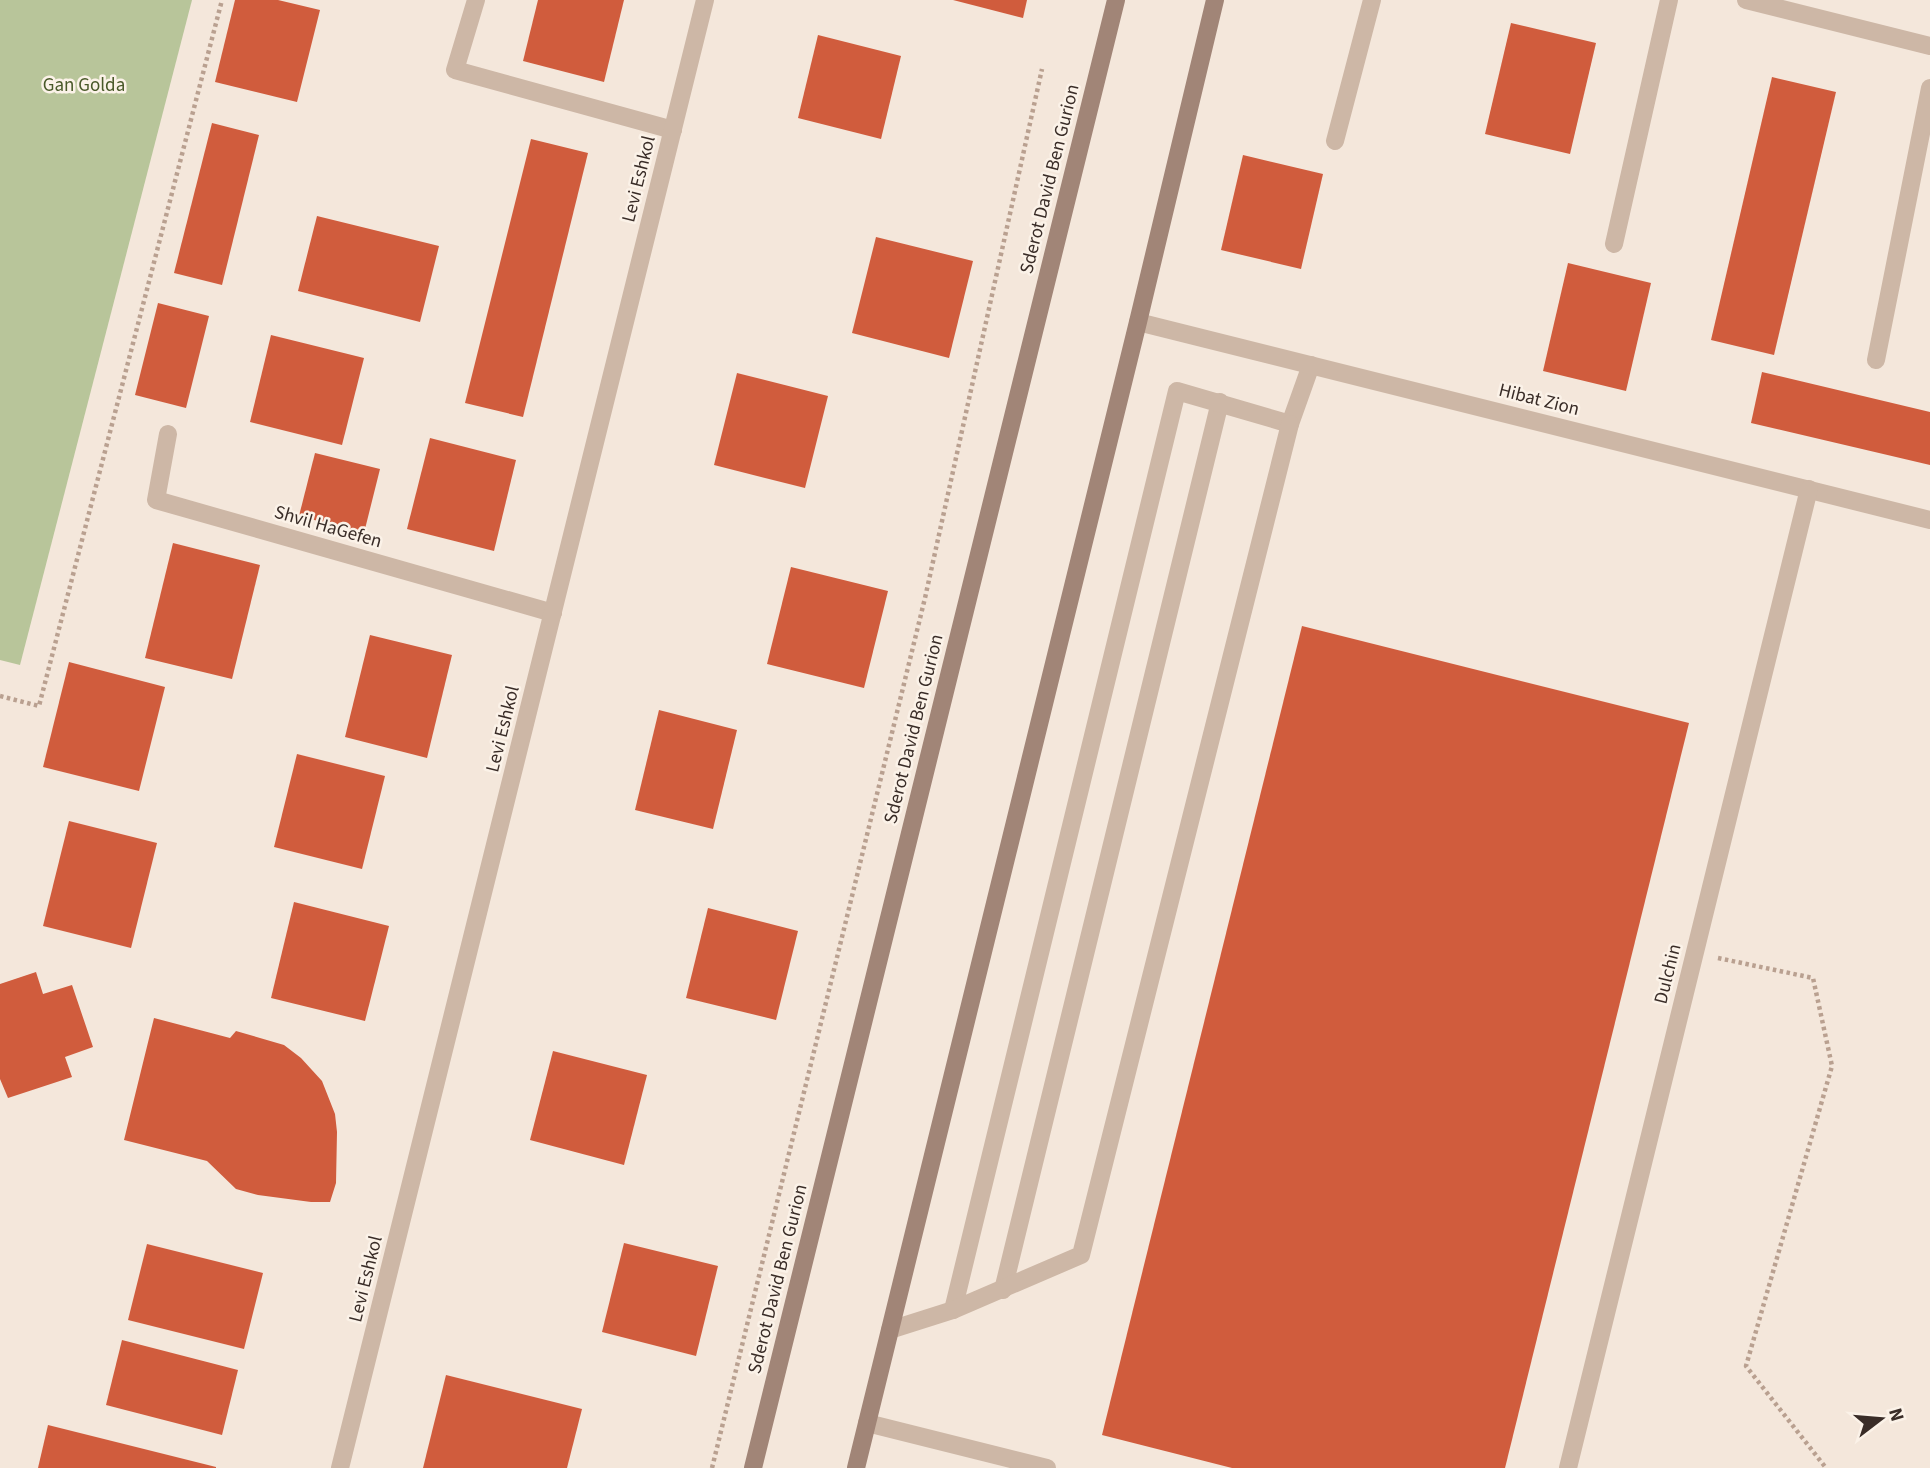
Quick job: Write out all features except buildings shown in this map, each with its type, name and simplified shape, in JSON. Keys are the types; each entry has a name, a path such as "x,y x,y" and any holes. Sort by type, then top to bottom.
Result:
{"main road":[{"name":"Sderot David Ben Gurion","path":"753,1468 1116,0"},
{"path":"856,1468 1215,0"}],"street":[{"path":"476,0 456,70 673,130"},
{"name":"Levi Eshkol","path":"340,1468 705,0"},
{"path":"1335,141 1372,0"},
{"path":"1614,244 1669,0"},
{"path":"1746,0 1930,46"},
{"path":"1876,360 1930,88"},
{"name":"Hibat Zion","path":"1138,322 1930,520"},
{"path":"890,1331 953,1310 1081,1255 1290,424 1311,365"},
{"path":"953,1310 1177,391 1290,424"},
{"path":"1003,1290 1220,402"},
{"name":"Shvil HaGefen","path":"168,434 156,500 553,613"},
{"name":"Dulchin","path":"1568,1468 1809,489"},
{"path":"867,1423 1047,1468"}],"path":[{"path":"0,696 38,706 222,0"},
{"path":"712,1468 922,611 1042,69"},
{"path":"1695,953 1813,978 1832,1066 1746,1366 1826,1468"}],"green space":[{"name":"Gan Golda","path":"0,0 192,0 20,665 0,660"}]}
